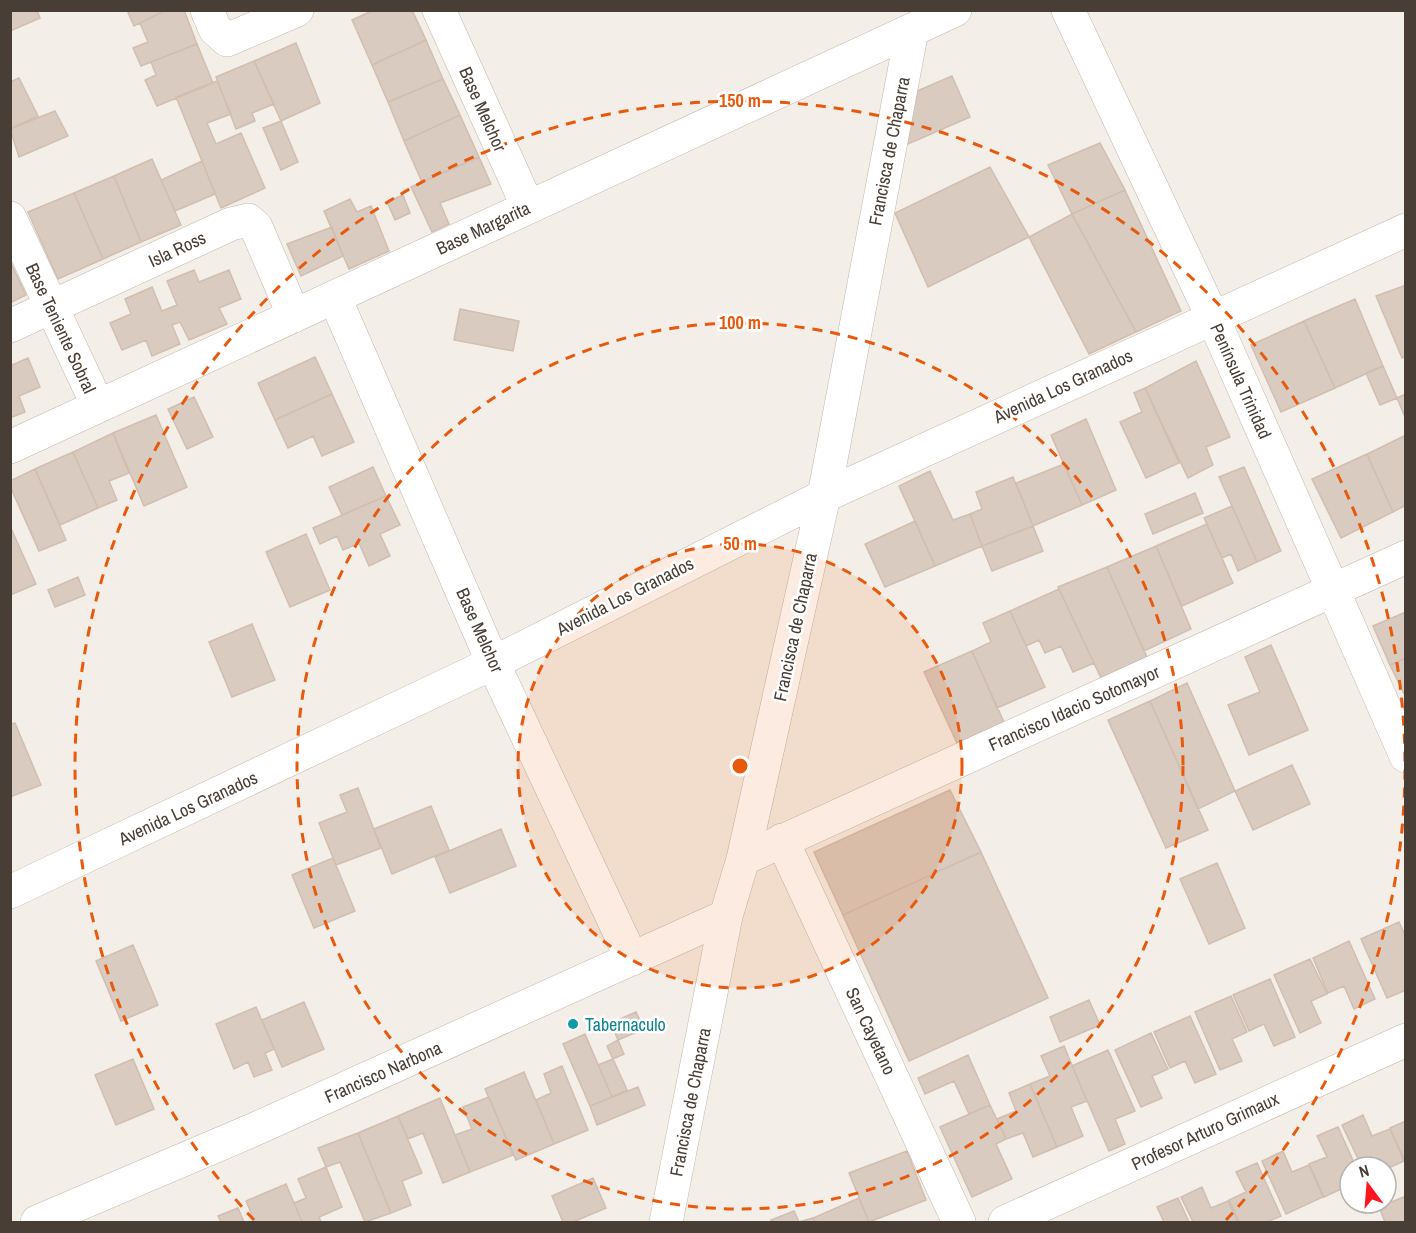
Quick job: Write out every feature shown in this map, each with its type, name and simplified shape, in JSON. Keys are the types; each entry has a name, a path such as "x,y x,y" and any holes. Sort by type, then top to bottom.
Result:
{"street":[{"path":"207,10 215,29 227,40 297,10"},
{"name":"Base Melchor","path":"439,10 528,207"},
{"name":"Base Margarita","path":"10,447 955,10"},
{"name":"Península Trinidad","path":"1068,10 1213,318 1406,756"},
{"name":"Francisca de Chaparra","path":"666,1222 726,916 743,859 824,496 912,30"},
{"name":"Base Teniente Sobral","path":"10,218 98,406"},
{"name":"Isla Ross","path":"10,326 231,224 248,220 256,227 294,316"},
{"name":"Avenida Los Granados","path":"10,892 494,663 824,496 1406,230"},
{"name":"Base Melchor","path":"335,298 494,663 632,959"},
{"name":"Francisco Idacio Sotomayor","path":"743,859 1406,557"},
{"name":"San Cayetano","path":"782,840 959,1222"},
{"name":"Francisco Narbona","path":"37,1222 264,1125 726,916"},
{"name":"Profesor Arturo Grimaux","path":"1005,1222 1406,1040"}],"building":[{"path":"10,10 37,10 40,18 10,31"},
{"path":"127,10 166,10 134,26"},
{"path":"166,10 184,10 197,44 141,66 133,48 148,42 140,23"},
{"path":"374,10 412,10 426,40 372,65 352,20"},
{"path":"426,40 443,79 388,102 372,65"},
{"path":"296,43 320,103 281,121 254,61"},
{"path":"197,44 213,83 157,106 145,80 156,75 151,62"},
{"path":"254,61 274,104 252,113 255,121 236,129 216,77"},
{"path":"952,76 970,117 901,147 910,94"},
{"path":"19,78 38,116 10,129 10,82"},
{"path":"443,79 460,115 404,141 388,102"},
{"path":"217,81 231,114 207,123 216,144 241,133 265,188 221,208 176,97"},
{"path":"55,111 68,136 19,157 10,129"},
{"path":"460,115 479,157 422,182 404,141"},
{"path":"281,121 298,162 281,170 263,128"},
{"path":"1100,143 1125,190 1072,214 1048,165"},
{"path":"479,157 491,184 440,203 449,224 432,232 411,187"},
{"path":"152,159 181,225 141,242 114,176"},
{"path":"202,161 215,194 175,211 161,180"},
{"path":"990,167 1029,237 928,287 895,213"},
{"path":"114,176 141,242 103,259 74,193"},
{"path":"1125,190 1181,311 1136,332 1072,214"},
{"path":"74,193 103,259 58,279 28,212"},
{"path":"403,195 410,213 395,220 387,202"},
{"path":"350,199 357,212 371,206 389,251 349,269 324,211"},
{"path":"1072,214 1136,332 1089,354 1029,237"},
{"path":"332,227 343,256 301,276 287,244"},
{"path":"10,261 26,295 10,303"},
{"path":"194,270 199,282 229,270 241,299 219,308 227,324 189,340 180,322 172,325 180,344 152,356 146,340 122,350 110,323 131,314 125,299 152,287 162,311 177,305 167,281"},
{"path":"1406,285 1406,356 1402,358 1376,296"},
{"path":"1355,299 1383,366 1335,388 1304,321"},
{"path":"460,309 519,321 513,351 454,340"},
{"path":"1304,321 1335,388 1281,412 1251,345"},
{"path":"315,357 332,394 275,420 258,383"},
{"path":"28,358 40,387 19,396 25,412 10,418 10,366"},
{"path":"1196,361 1230,437 1206,447 1213,465 1188,478 1145,388"},
{"path":"1383,366 1397,398 1380,405 1366,373"},
{"path":"1145,388 1179,463 1146,478 1120,422 1142,412 1134,393"},
{"path":"332,394 354,442 322,456 313,436 288,448 275,420"},
{"path":"1406,394 1406,415 1404,415 1397,398"},
{"path":"194,397 213,437 187,449 168,409"},
{"path":"156,415 187,487 144,506 113,433"},
{"path":"1086,419 1116,490 1082,505 1051,435"},
{"path":"113,433 129,473 109,481 117,500 98,508 73,452"},
{"path":"1406,435 1406,505 1393,512 1367,454"},
{"path":"73,452 98,508 60,525 35,469"},
{"path":"1367,454 1393,512 1341,538 1312,479"},
{"path":"1064,464 1082,505 1033,526 1016,483"},
{"path":"373,467 386,496 342,515 329,487"},
{"path":"1244,467 1281,551 1257,562 1219,477"},
{"path":"35,469 66,540 39,551 10,486 10,481"},
{"path":"930,471 953,520 970,514 982,546 935,566 899,486"},
{"path":"1013,477 1033,526 982,546 970,514 982,509 976,492"},
{"path":"1195,493 1203,513 1153,534 1145,514"},
{"path":"386,496 400,525 380,534 390,556 369,566 359,543 343,550 337,536 320,544 313,528"},
{"path":"1232,506 1257,562 1238,571 1231,554 1222,558 1204,518"},
{"path":"915,521 935,566 885,587 865,544"},
{"path":"1207,524 1233,583 1182,606 1156,546"},
{"path":"10,526 36,584 10,595"},
{"path":"1033,526 1043,551 992,571 982,546"},
{"path":"306,534 330,590 290,607 266,552"},
{"path":"1156,546 1191,629 1144,651 1107,567"},
{"path":"1107,567 1147,657 1101,678 1058,587"},
{"path":"78,577 85,595 55,607 48,590"},
{"path":"1059,589 1094,663 1073,672 1061,646 1045,653 1039,640 1026,646 1010,611"},
{"path":"1010,611 1045,687 997,708 972,651 991,642 983,623"},
{"path":"1406,612 1406,658 1390,665 1373,626"},
{"path":"252,624 275,680 232,697 209,642"},
{"path":"1271,645 1308,730 1249,755 1228,705 1260,692 1245,657"},
{"path":"972,651 1004,722 957,743 924,672"},
{"path":"1406,658 1406,698 1390,665"},
{"path":"1187,683 1235,791 1198,809 1150,701"},
{"path":"1150,701 1208,830 1166,848 1108,720"},
{"path":"15,723 41,785 10,797 10,724"},
{"path":"1292,765 1310,804 1253,830 1235,791"},
{"path":"358,788 381,848 336,865 319,823 347,812 340,795"},
{"path":"950,790 981,852 843,915 814,852"},
{"path":"431,806 449,850 392,874 374,829"},
{"path":"501,829 516,866 450,893 435,857"},
{"path":"981,852 1048,998 909,1061 843,915"},
{"path":"333,858 355,911 314,928 292,875"},
{"path":"1217,863 1245,928 1209,944 1180,879"},
{"path":"1399,922 1406,937 1406,990 1387,998 1361,939"},
{"path":"1349,941 1375,999 1354,1009 1344,986 1328,993 1313,958"},
{"path":"133,945 158,1005 121,1021 96,961"},
{"path":"1310,959 1327,994 1311,1001 1321,1023 1300,1033 1274,975"},
{"path":"1270,979 1295,1037 1274,1046 1264,1024 1249,1031 1233,995"},
{"path":"1231,996 1247,1032 1232,1039 1242,1061 1220,1070 1195,1012"},
{"path":"1089,1000 1100,1025 1060,1042 1050,1017"},
{"path":"304,1002 324,1049 282,1067 262,1020"},
{"path":"256,1007 274,1049 265,1053 272,1070 254,1077 248,1062 234,1069 216,1024"},
{"path":"636,1012 644,1029 618,1040 611,1023"},
{"path":"1190,1016 1216,1074 1195,1083 1185,1061 1170,1068 1154,1032"},
{"path":"1151,1033 1168,1069 1152,1076 1162,1098 1141,1107 1115,1050"},
{"path":"585,1034 612,1097 590,1106 563,1044"},
{"path":"618,1040 624,1054 613,1059 607,1046"},
{"path":"1064,1046 1087,1101 1071,1107 1083,1136 1057,1147 1030,1084 1050,1076 1041,1056"},
{"path":"1108,1050 1135,1111 1115,1119 1125,1144 1109,1151 1072,1066"},
{"path":"968,1055 990,1105 969,1114 954,1081 925,1094 918,1078"},
{"path":"133,1059 154,1109 116,1125 95,1075"},
{"path":"613,1059 627,1090 612,1097 598,1065"},
{"path":"562,1066 588,1130 554,1144 536,1100 551,1093 544,1074"},
{"path":"524,1072 554,1144 516,1160 485,1089"},
{"path":"1030,1084 1057,1147 1033,1157 1023,1133 1006,1139 997,1119 1016,1111 1009,1093"},
{"path":"638,1087 645,1105 597,1125 590,1106"},
{"path":"489,1097 513,1155 470,1172 455,1135 472,1129 463,1107"},
{"path":"440,1098 470,1172 443,1183 423,1133 408,1139 398,1116"},
{"path":"990,1105 1006,1139 996,1144 1012,1179 972,1197 940,1127"},
{"path":"1363,1115 1372,1136 1390,1129 1404,1161 1398,1164 1398,1155 1356,1155 1342,1125"},
{"path":"398,1116 422,1173 402,1181 411,1205 391,1213 358,1133"},
{"path":"1406,1121 1406,1161 1405,1161 1390,1128"},
{"path":"1338,1127 1351,1155 1338,1155 1338,1191 1324,1197 1309,1164 1327,1157 1317,1136"},
{"path":"358,1133 391,1213 365,1222 340,1162 326,1167 318,1148"},
{"path":"907,1151 926,1200 869,1222 849,1173"},
{"path":"1283,1151 1292,1172 1309,1165 1323,1197 1286,1214 1262,1161"},
{"path":"1257,1163 1281,1216 1267,1222 1239,1222 1229,1200 1246,1192 1236,1172"},
{"path":"326,1167 342,1207 319,1217 321,1222 302,1222 294,1203 306,1198 298,1179"},
{"path":"593,1178 606,1208 573,1222 563,1222 552,1196"},
{"path":"286,1184 302,1222 255,1222 246,1201"},
{"path":"1202,1187 1211,1208 1228,1201 1238,1222 1193,1222 1181,1197"},
{"path":"1406,1196 1406,1222 1385,1222 1382,1215 1398,1215 1398,1199"},
{"path":"859,1198 869,1222 815,1222 813,1218"},
{"path":"1178,1198 1189,1222 1164,1222 1157,1207"},
{"path":"238,1208 244,1222 221,1222 218,1216"},
{"path":"794,1211 799,1222 771,1222 771,1220"},
{"path":"813,1218 815,1222 799,1222"}],"place":[{"name":"Tabernaculo","path":"573,1024"}]}
